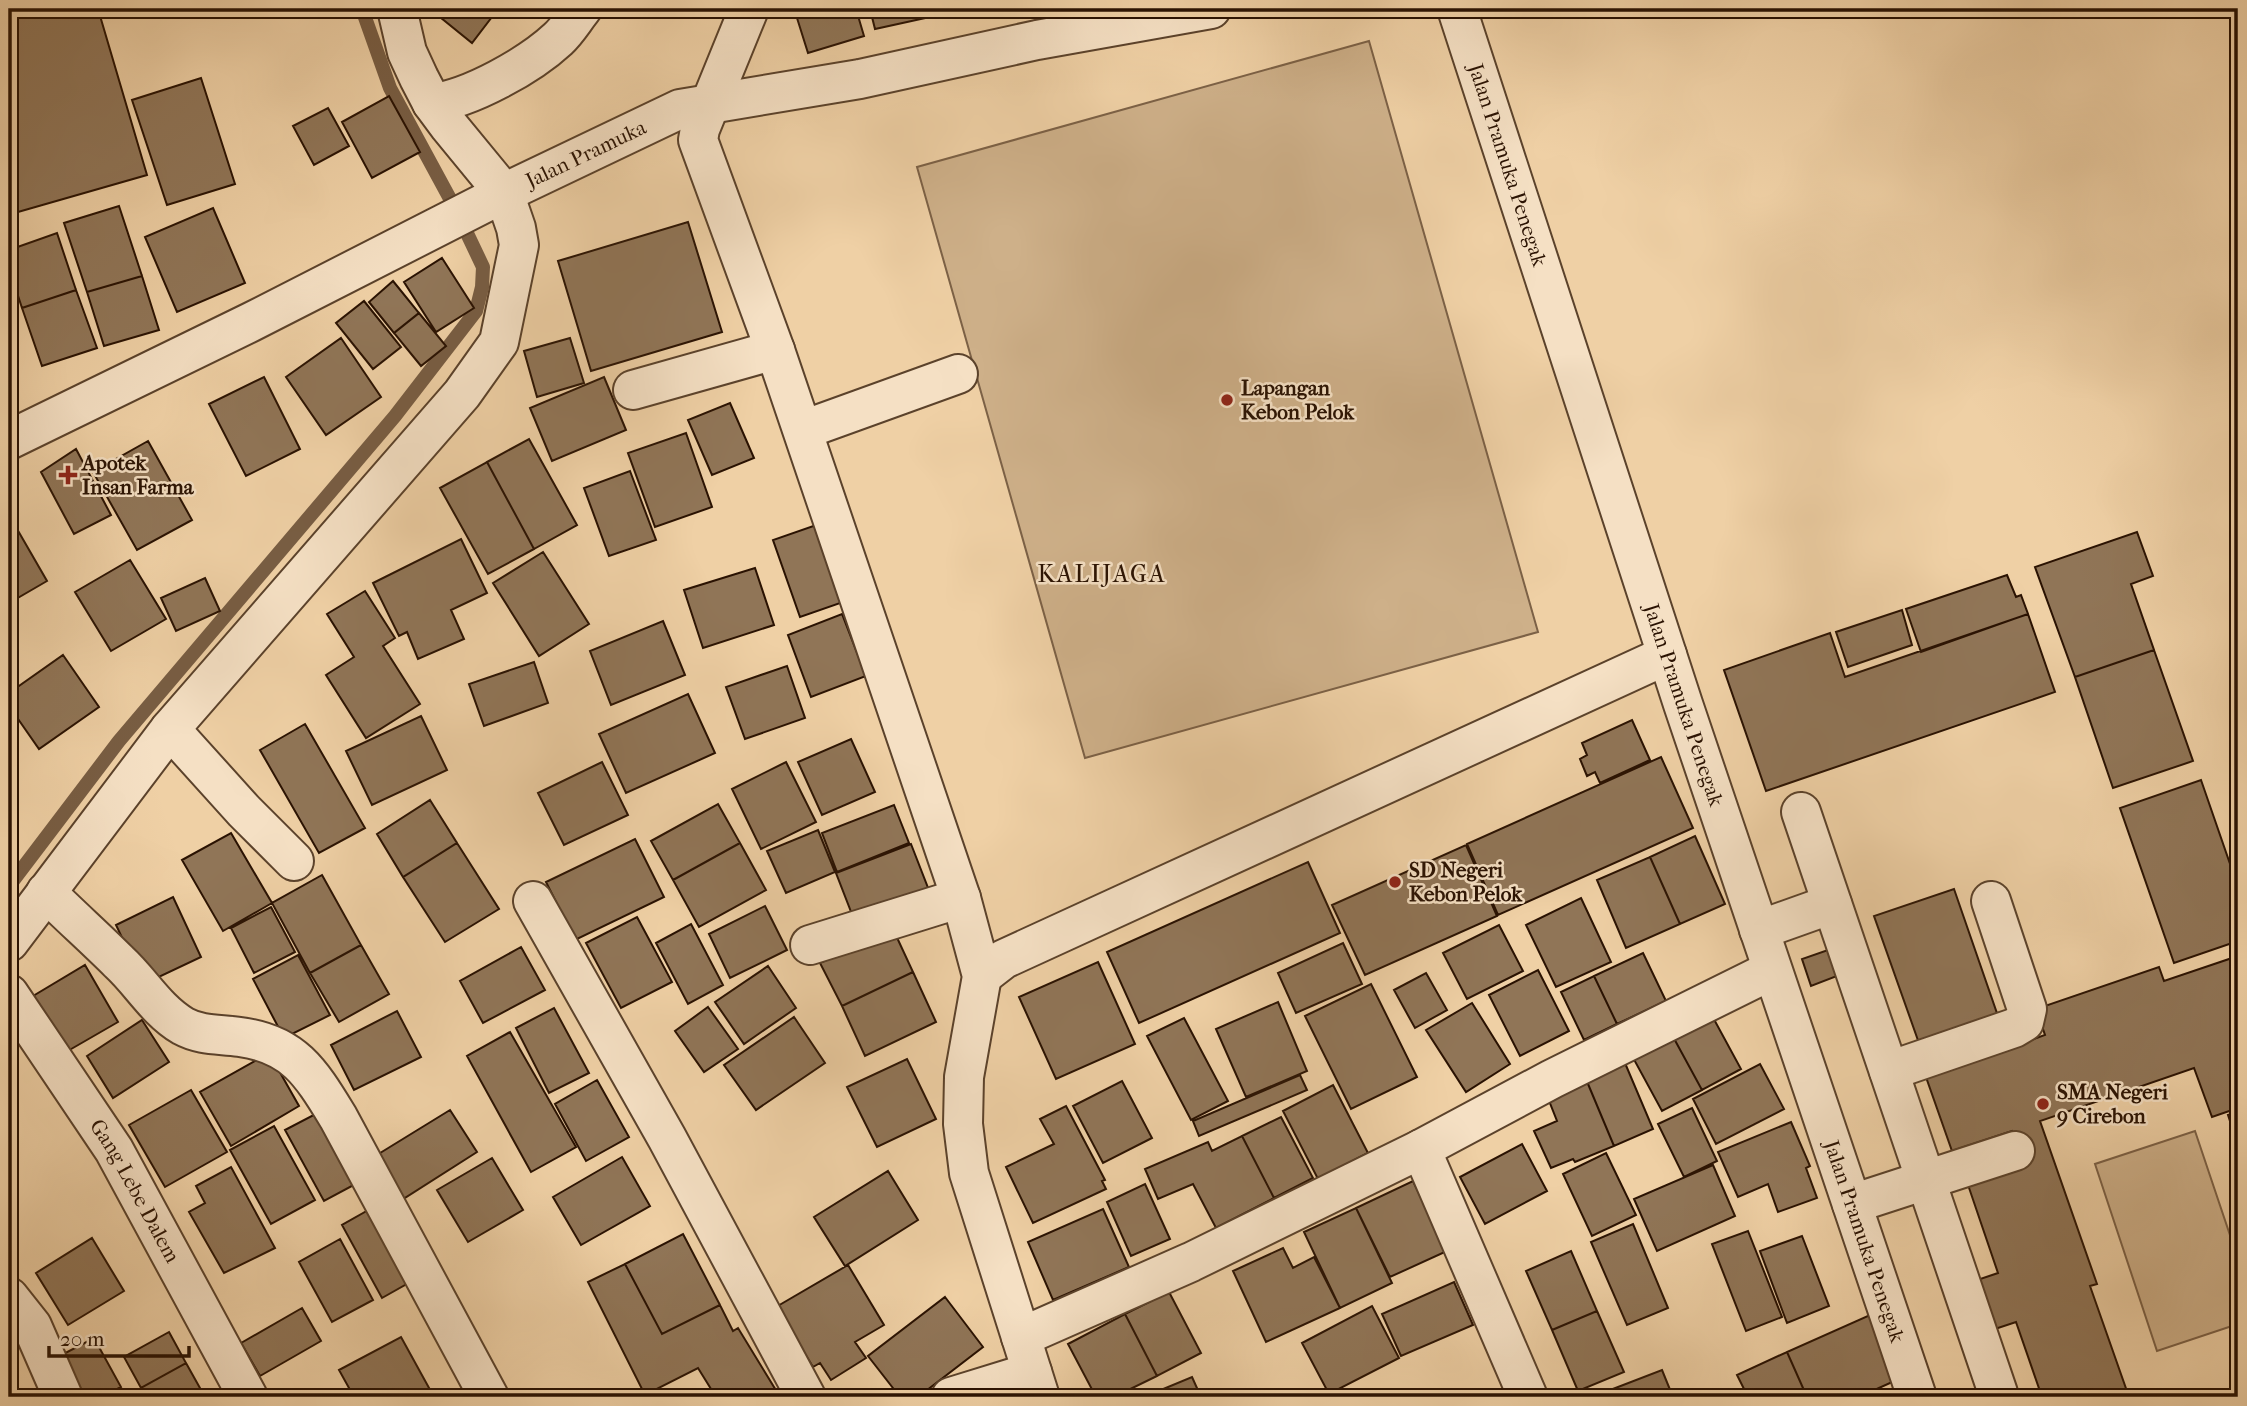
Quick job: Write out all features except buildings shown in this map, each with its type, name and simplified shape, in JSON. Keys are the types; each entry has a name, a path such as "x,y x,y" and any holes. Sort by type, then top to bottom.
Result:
{"street":[{"path":"9,942 170,729 463,394 499,342 519,245 432,103 407,52 397,9"},
{"path":"432,103 467,94 528,62 560,38 582,9"},
{"path":"749,9 710,102 698,140 775,349 961,898 982,976 964,1077 963,1124 969,1173 1031,1369"},
{"name":"Jalan Pramuka","path":"9,440 489,200 680,109 860,79 1037,40 1211,9"},
{"name":"Jalan Pramuka Penegak","path":"1457,9 1667,656 1917,1397"},
{"path":"634,390 775,349"},
{"path":"803,430 958,374"},
{"path":"982,976 1004,959 1667,656"},
{"path":"170,729 244,811 294,861"},
{"path":"1801,812 1998,1393"},
{"path":"46,892 177,1021 203,1034 274,1044 302,1067 319,1087 338,1117 489,1397"},
{"path":"810,945 961,898"},
{"path":"533,901 667,1138 807,1397"},
{"path":"1889,1071 2014,1028 2024,1022 2027,1009 1991,901"},
{"path":"1759,930 1832,904"},
{"path":"951,1397 1031,1369 1191,1262 1421,1149 1552,1079 1772,970"},
{"name":"Gang Lebe Dalem","path":"9,994 114,1150 248,1397"},
{"path":"1421,1149 1528,1397"},
{"path":"1852,1204 2015,1152"},
{"path":"9,1297 32,1326 63,1397"}],"shaded area":[{"name":"Lapangan Kebon Pelok","path":"1369,41 1538,632 1085,758 917,167"},
{"path":"2195,1131 2238,1259 2238,1324 2157,1351 2095,1164"}],"waterway":[{"path":"9,886 119,741 395,416 476,311 482,287 483,267 455,208 390,88 362,9"}],"place":[{"name":"Lapangan Kebon Pelok","path":"1227,400"},
{"name":"Apotek Insan Farma","path":"68,475"},
{"name":"SD Negeri Kebon Pelok","path":"1395,882"},
{"name":"SMA Negeri 9 Cirebon","path":"2043,1104"}],"district":[{"name":"KALIJAGA","path":"1102,574"}]}
